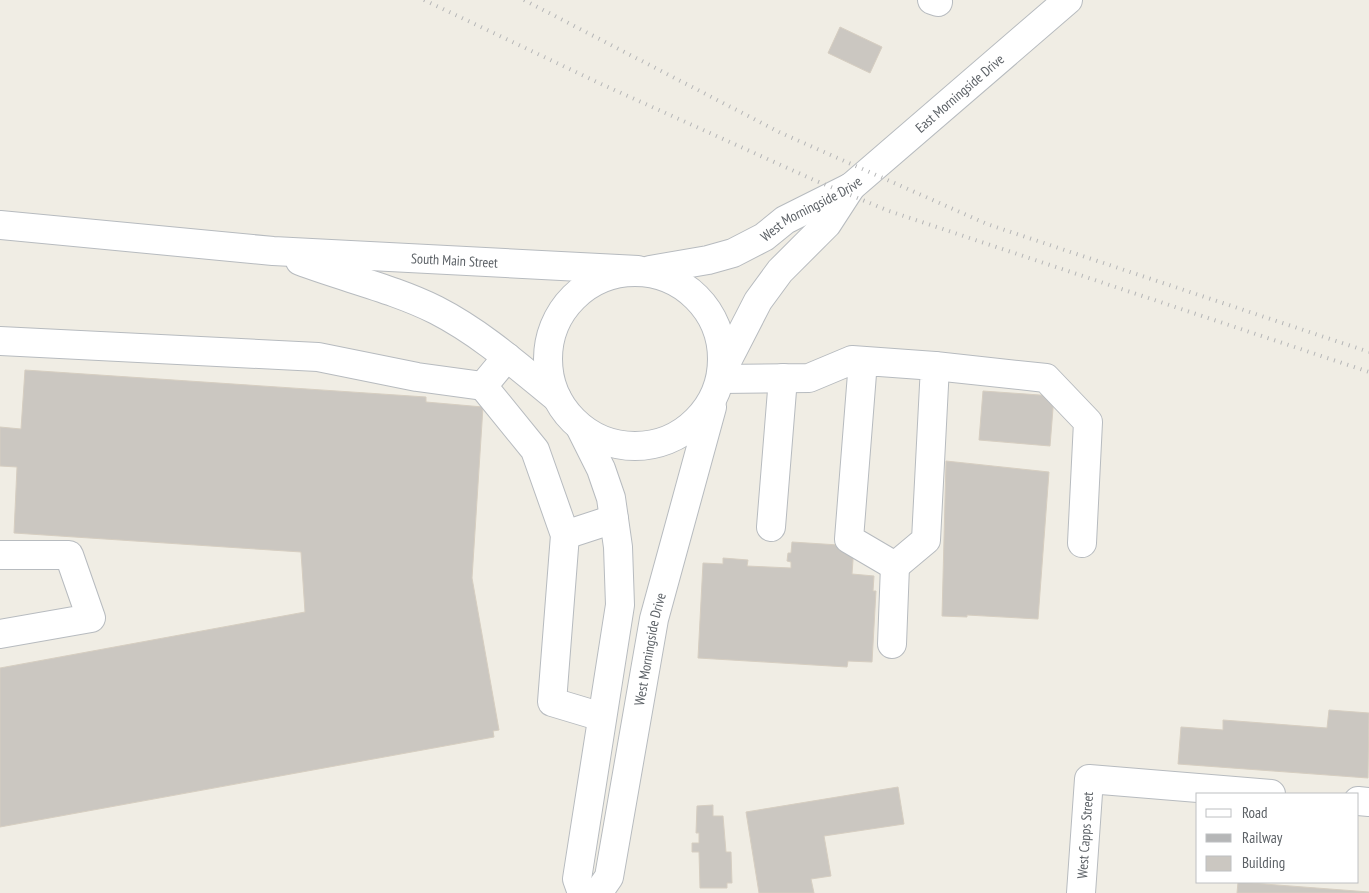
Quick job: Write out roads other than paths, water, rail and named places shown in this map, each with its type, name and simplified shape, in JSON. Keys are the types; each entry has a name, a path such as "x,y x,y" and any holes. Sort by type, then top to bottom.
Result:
{"street":[{"name":"East Morningside Drive","path":"851,187 1068,0"},
{"name":"West Morningside Drive","path":"641,271 708,260 733,253 764,237 785,220 851,187"},
{"name":"West Morningside Drive","path":"721,375 758,301 780,271 827,224 851,187"},
{"name":"South Main Street","path":"0,225 273,251 641,271"},
{"name":"South Main Street","path":"273,251 381,288 437,310 507,357 557,398"},
{"path":"580,428 611,444 645,447 678,436 695,424 712,406 721,375 723,356 717,326 701,300 677,281 641,271 616,272 586,285 563,308 549,337 548,370 557,398 580,428 602,469 611,498 618,547 620,604 577,880 582,893"},
{"path":"0,341 318,357 417,377 483,386 534,450 565,535 552,702 602,716"},
{"path":"483,386 507,357"},
{"path":"721,375 809,378 852,360 935,366 1046,378 1088,422 1082,543"},
{"path":"863,361 849,539 895,566"},
{"path":"892,644 895,566 926,540 935,366"},
{"path":"771,527 783,378"},
{"name":"West Morningside Drive","path":"598,893 609,877 654,619 712,406"},
{"path":"565,535 614,519"},
{"path":"0,555 69,555 91,618 0,634"},
{"name":"West Capps Street","path":"1081,893 1089,779 1259,793"}],"railway":[{"path":"424,0 599,83 814,180 889,211 1369,372"},
{"path":"524,0 781,133 987,224 1369,352"}]}
